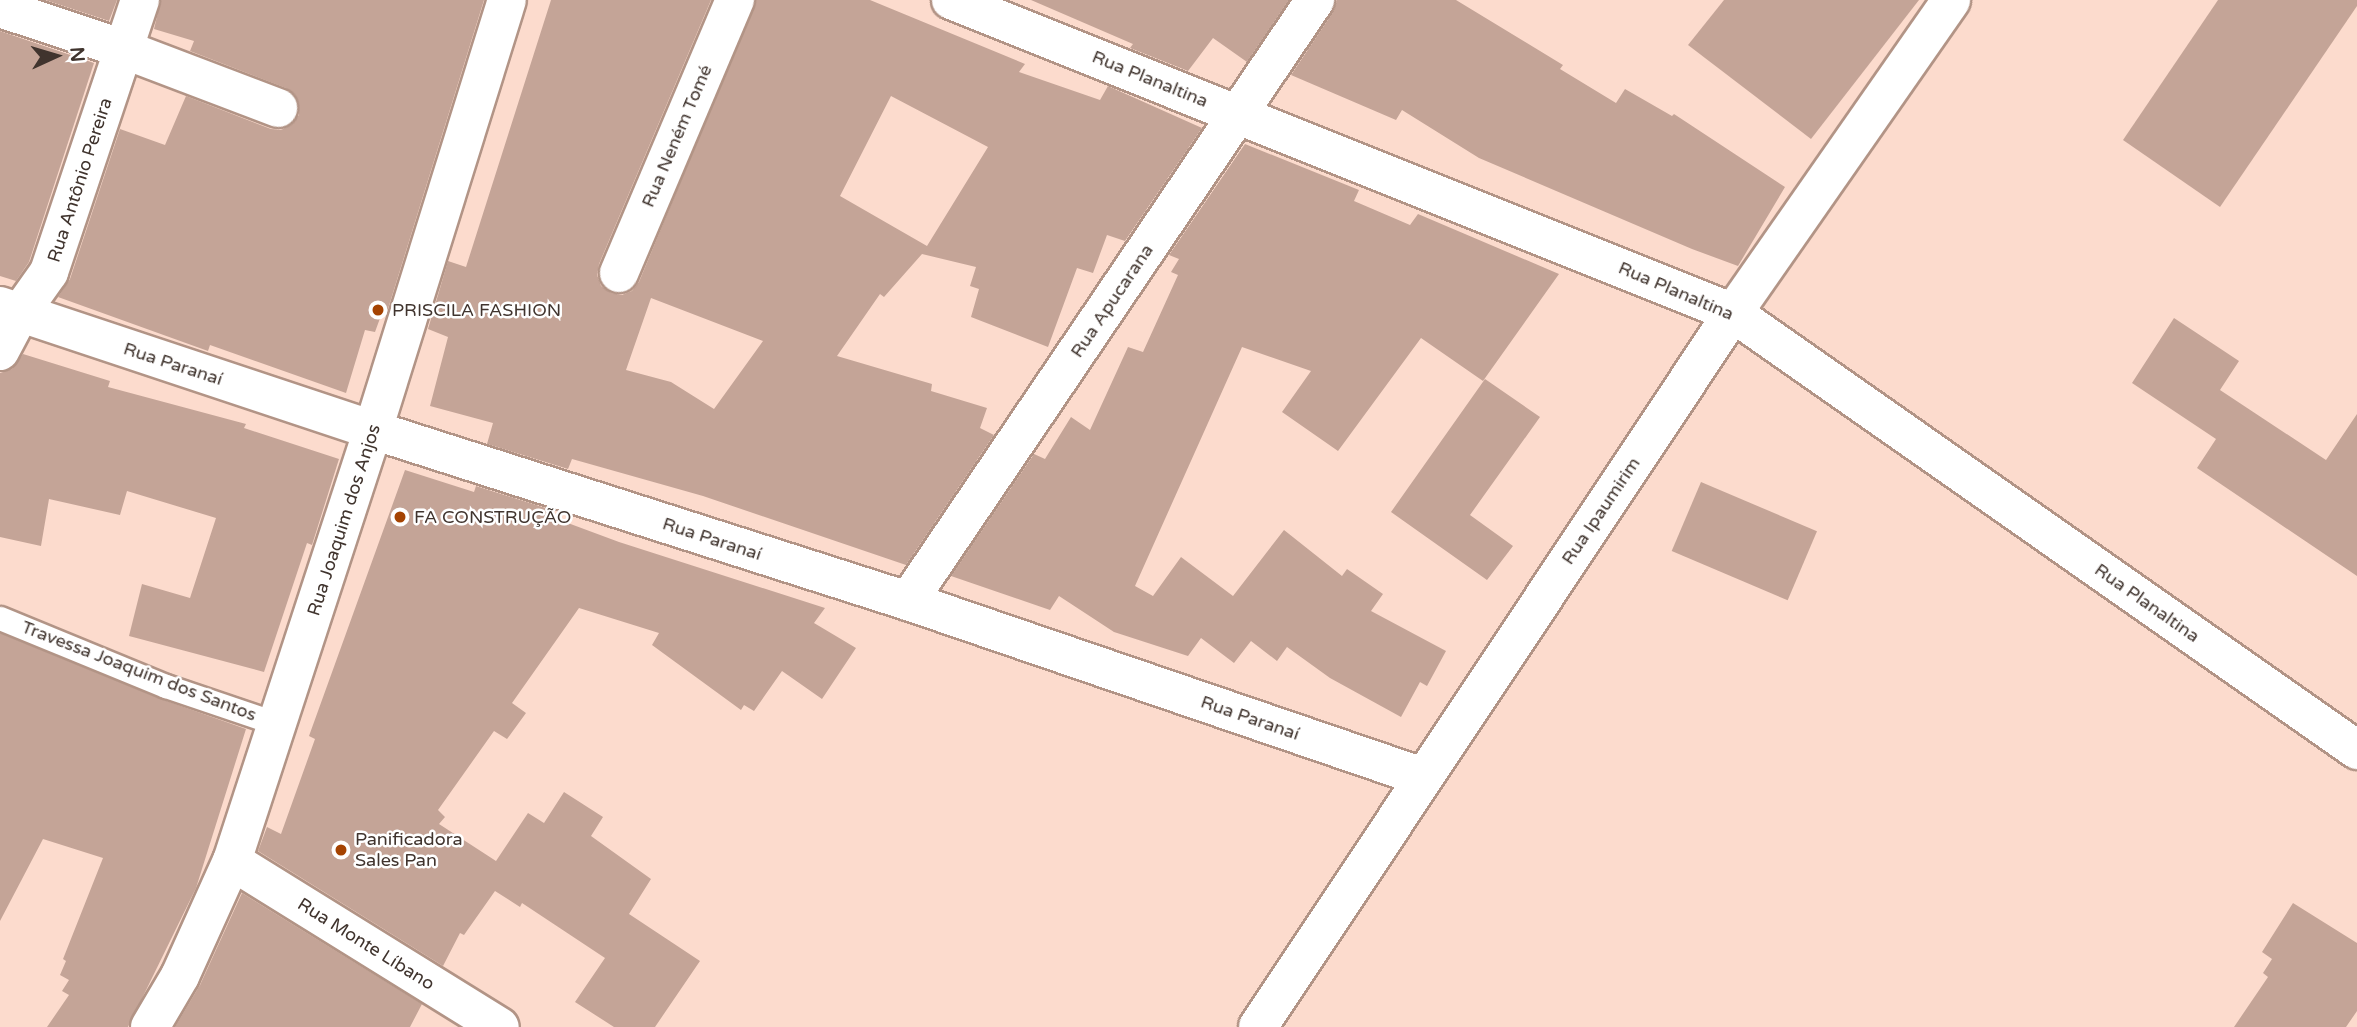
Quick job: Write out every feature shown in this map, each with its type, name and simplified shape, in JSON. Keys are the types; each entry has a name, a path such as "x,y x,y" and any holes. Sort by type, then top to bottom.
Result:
{"street":[{"name":"Rua Antônio Pereira","path":"0,351 10,310 49,272 140,0"},
{"name":"Rua Joaquim dos Anjos","path":"150,1027 180,976 232,861 373,430 507,0"},
{"name":"Rua Neném Tomé","path":"619,273 735,0"},
{"name":"Rua Apucarana","path":"908,601 1315,0"},
{"name":"Rua Ipaumirim","path":"1258,1027 1732,313 1951,0"},
{"name":"Rua Planaltina","path":"962,2 1732,313 2357,750"},
{"path":"0,8 123,48 278,108"},
{"name":"Rua Paranaí","path":"10,310 373,430 908,601 1423,776"},
{"name":"Rua Monte Líbano","path":"232,861 500,1027"}],"lane":[{"name":"Travessa Joaquim dos Santos","path":"0,618 166,686 278,724"}],"building":[{"path":"45,0 117,0 109,21"},
{"path":"161,0 484,0 387,312 383,310 375,332 365,330 346,393 210,345 208,351 58,297 70,279 120,129 165,145 186,96 271,129 281,130 291,125 299,115 299,104 295,95 286,88 190,51 194,41 154,29"},
{"path":"551,0 711,0 599,264 597,275 601,286 611,293 622,295 632,291 639,282 756,0 870,0 1025,64 1019,72 1100,100 1108,86 1202,128 1125,241 1107,235 1093,273 1077,268 1048,347 971,317 979,289 970,286 976,267 922,254 884,297 880,294 837,356 932,384 931,391 987,408 980,428 994,435 906,565 703,496 572,459 568,469 487,444 493,423 430,406 448,337 428,329 448,261 466,267","holes":["891,96 988,147 927,246 840,196","651,298 763,341 714,409 671,382 626,370"]},
{"path":"1031,0 1289,0 1247,62 1213,38 1188,71 1130,48 1133,44"},
{"path":"1337,0 1456,0 1563,65 1560,69 1616,103 1625,89 1672,116 1674,114 1785,187 1738,266 1692,249 1479,158 1402,110 1396,120 1291,75 1333,12"},
{"path":"1724,0 1919,0 1811,139 1688,45"},
{"path":"2218,0 2357,0 2357,6 2220,207 2123,140"},
{"path":"0,31 94,63 29,262 16,281 0,276"},
{"path":"1245,144 1359,190 1354,201 1410,225 1418,214 1559,274 1483,381 1421,338 1338,451 1282,412 1311,371 1242,347 1135,586 1153,596 1181,557 1233,596 1284,530 1342,576 1347,569 1383,594 1371,611 1446,651 1427,686 1420,682 1401,717 1330,678 1287,647 1277,661 1251,641 1234,663 1201,638 1188,656 1114,632 1059,596 1050,610 951,576 1034,454 1045,459 1071,417 1090,430 1128,347 1143,352 1178,275 1171,272 1179,259 1169,255"},
{"path":"2174,318 2239,361 2220,390 2326,460 2357,414 2357,576 2197,468 2216,439 2132,383"},
{"path":"23,354 110,381 108,387 246,424 244,428 339,459 312,545 307,543 264,672 129,636 142,584 190,598 216,518 127,491 120,515 49,499 41,546 0,537 0,373 12,369"},
{"path":"1485,379 1540,417 1470,515 1513,546 1487,580 1391,512"},
{"path":"405,470 474,492 476,486 552,510 549,516 619,542 825,608 814,623 856,648 822,699 782,671 754,711 744,705 741,710 652,645 659,633 579,608 512,703 526,713 507,739 494,731 438,810 445,817 439,824 496,861 528,813 544,823 564,792 603,817 591,836 651,879 629,914 700,961 655,1027 614,1027 575,1002 605,958 522,903 520,907 495,891 464,935 460,933 443,966 258,851 267,827 281,834 315,739 309,736"},
{"path":"1701,482 1817,531 1788,600 1672,551"},
{"path":"0,633 161,699 246,729 196,888 128,1027 47,1027 69,995 62,991 69,980 60,975 66,961 63,959 103,858 43,839 0,921"},
{"path":"242,893 422,1004 410,1027 175,1027 200,985"},
{"path":"2293,903 2357,943 2357,1011 2346,1027 2234,1027 2268,977 2263,973 2272,959 2262,952"}],"place":[{"name":"PRISCILA FASHION","path":"378,310"},
{"name":"FA CONSTRUÇÃO","path":"400,517"},
{"name":"Panificadora Sales Pan","path":"341,850"}]}
